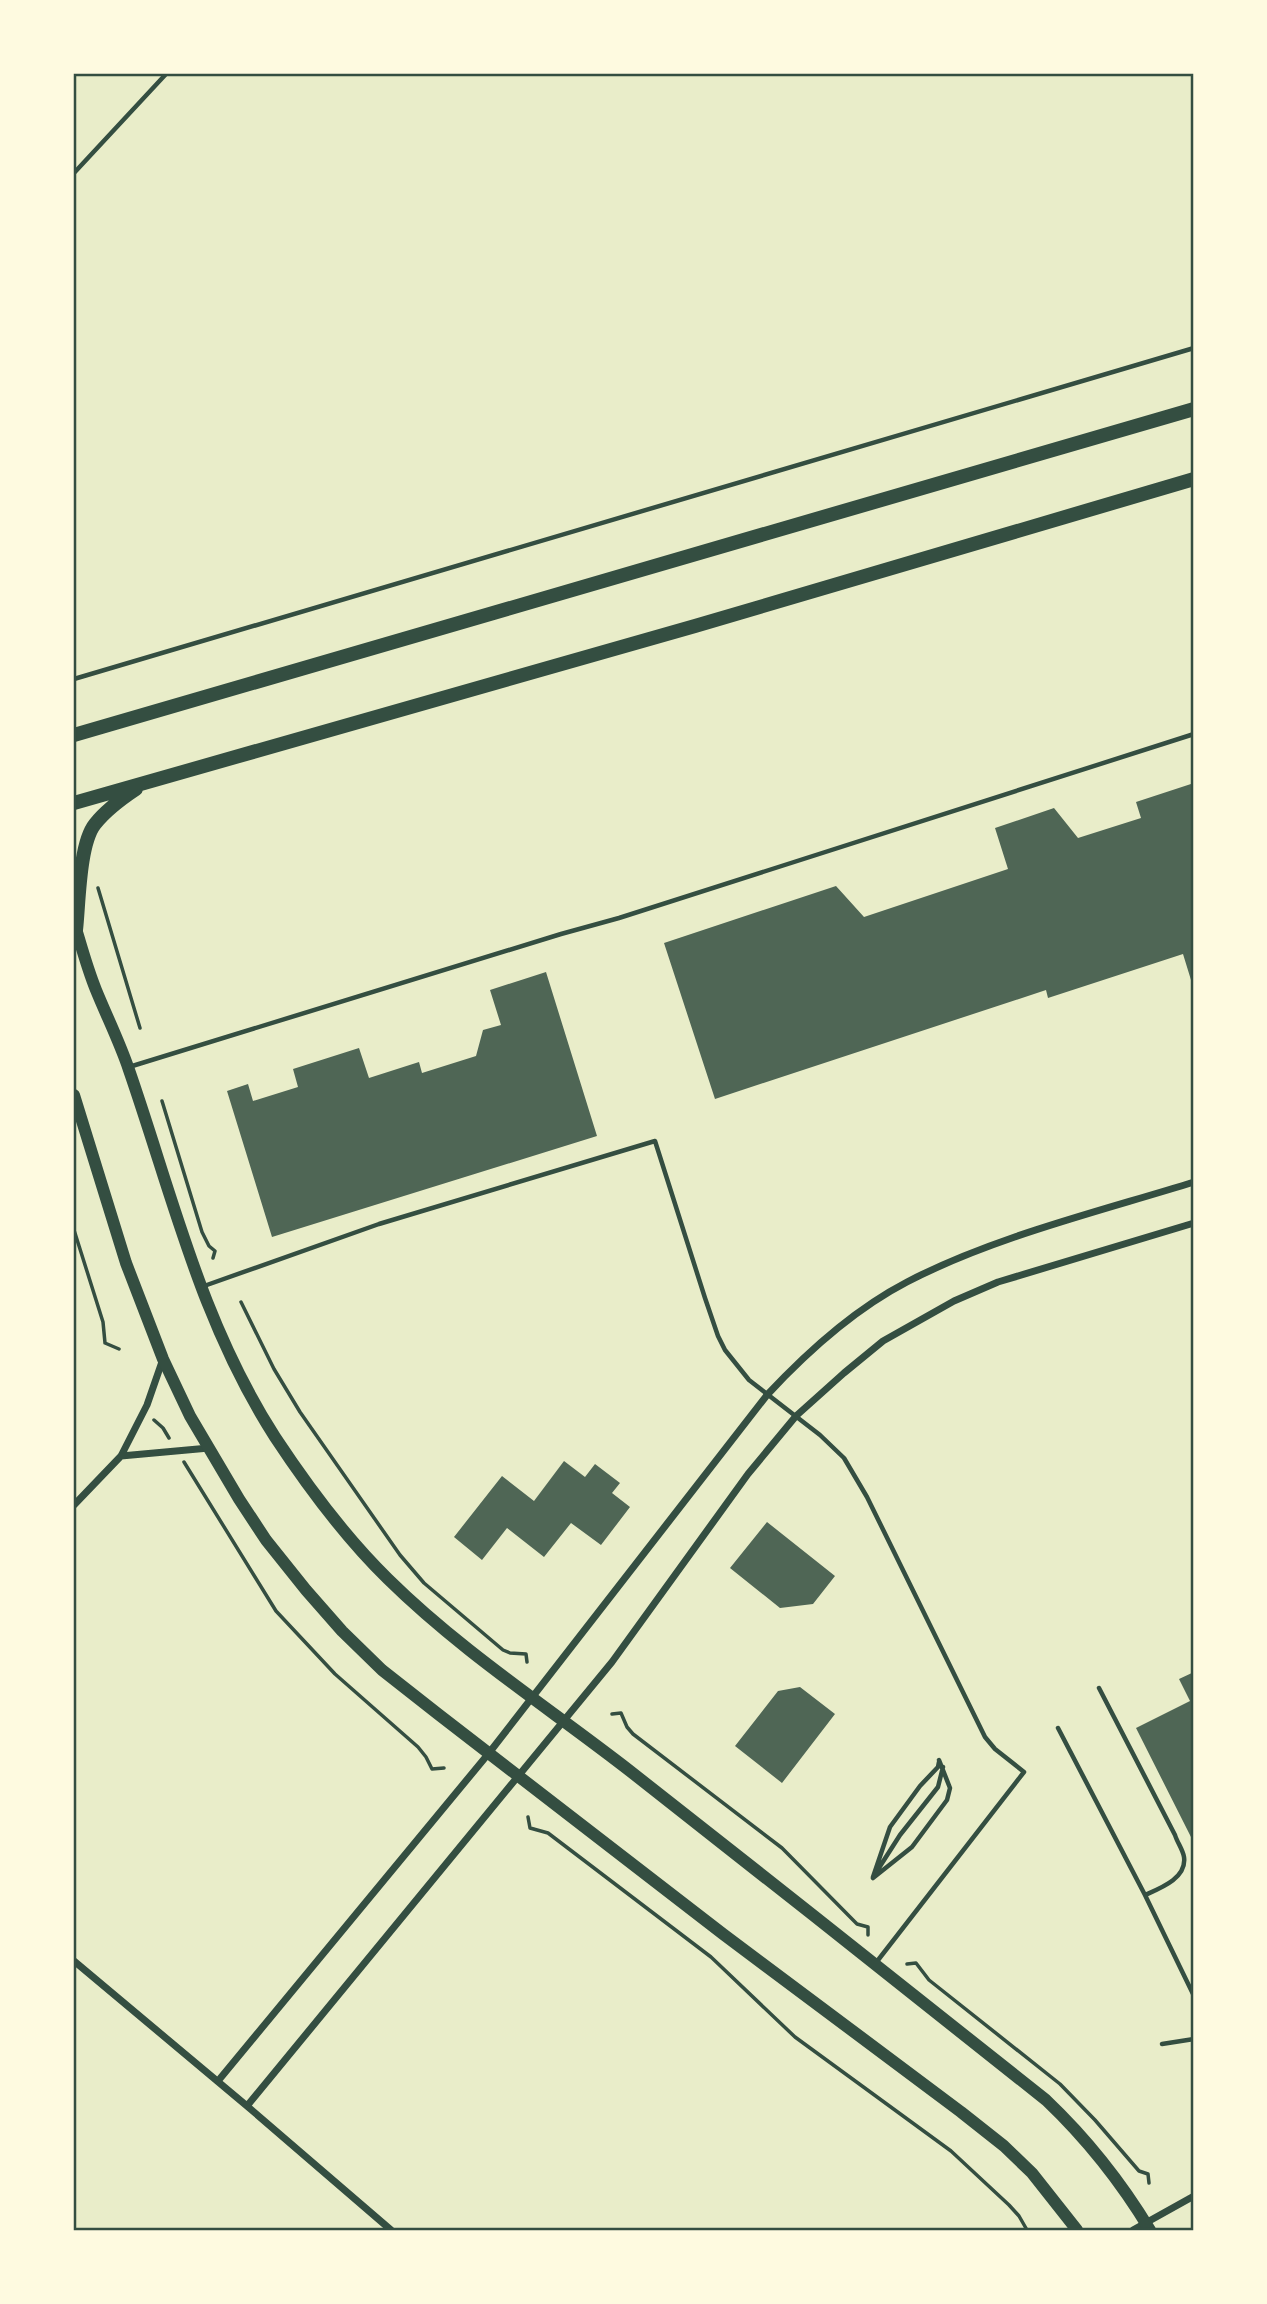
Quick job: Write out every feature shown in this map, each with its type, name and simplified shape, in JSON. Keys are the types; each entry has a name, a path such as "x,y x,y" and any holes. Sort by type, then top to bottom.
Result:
{"main road":[{"path":"74,735 1194,409"},
{"path":"74,803 669,634 1194,479"},
{"path":"75,926 83,853 93,825 143,783"}],"street":[{"path":"75,926 95,988 129,1068 200,1288 243,1382 272,1433 336,1521 387,1578 463,1646 564,1720 1046,2100 1102,2159 1148,2227"},
{"path":"74,1095 125,1262 163,1359 190,1416 266,1540 342,1631 382,1670 723,1934 1004,2146 1032,2173 1077,2231"},
{"path":"218,2081 489,1753 767,1395 797,1364 856,1315 905,1283 935,1269 1014,1239 1194,1181"},
{"path":"247,2106 612,1662 748,1474 796,1416 883,1341 954,1301 998,1282 1194,1223"},
{"path":"74,1505 121,1456 147,1405 163,1359"},
{"path":"121,1456 209,1448"},
{"path":"74,1961 391,2231"},
{"path":"1133,2231 1148,2227 1194,2196"}],"lane":[{"path":"74,173 166,74"},
{"path":"74,679 1194,348"},
{"path":"129,1068 619,918 1194,734"},
{"path":"200,1288 379,1224 655,1141 718,1336 733,1362 767,1395 832,1446 854,1473 985,1737 995,1749 1024,1772 875,1964"},
{"path":"1099,1688 1175,1835 1184,1858 1181,1874 1164,1887 1145,1895"},
{"path":"1058,1728 1194,1996"},
{"path":"939,1760 950,1788 947,1800 912,1847 873,1878 890,1827 920,1786 938,1767 939,1760"},
{"path":"873,1878 900,1835 938,1787 943,1767"},
{"path":"1162,2044 1194,2039"}],"path":[{"path":"98,882 100,897 140,1028"},
{"path":"162,1101 202,1232 209,1246 215,1251 213,1258"},
{"path":"74,1230 103,1322 105,1343 119,1349"},
{"path":"241,1302 274,1369 300,1412 400,1556 424,1583 455,1611 503,1650 526,1654 527,1662"},
{"path":"147,1405 155,1412 153,1419 163,1427 276,1611 335,1674 418,1747 432,1769 444,1768"},
{"path":"612,1714 621,1713 627,1727 634,1734 782,1848 857,1924 868,1927 868,1935"},
{"path":"528,1817 530,1828 548,1833 700,1949 735,1978 795,2037 951,2151 1014,2211 1027,2231"}],"building":[{"path":"1194,783 1194,980 1191,980 1183,954 1048,998 1046,990 715,1099 664,943 836,886 864,917 1008,869 995,828 1054,808 1078,838 1141,818 1136,802"},
{"path":"546,972 597,1136 272,1237 227,1091 248,1084 253,1101 298,1087 293,1069 359,1048 369,1078 419,1062 422,1073 476,1056 483,1030 501,1025 490,990"},
{"path":"564,1461 585,1477 595,1464 620,1483 612,1493 630,1507 601,1545 571,1523 544,1557 507,1528 482,1560 454,1537 502,1476 534,1501"},
{"path":"767,1522 835,1576 813,1604 780,1608 730,1568"},
{"path":"1194,1672 1194,1843 1136,1728 1190,1701 1179,1679"},
{"path":"800,1687 835,1714 782,1783 735,1746 778,1691"}]}
